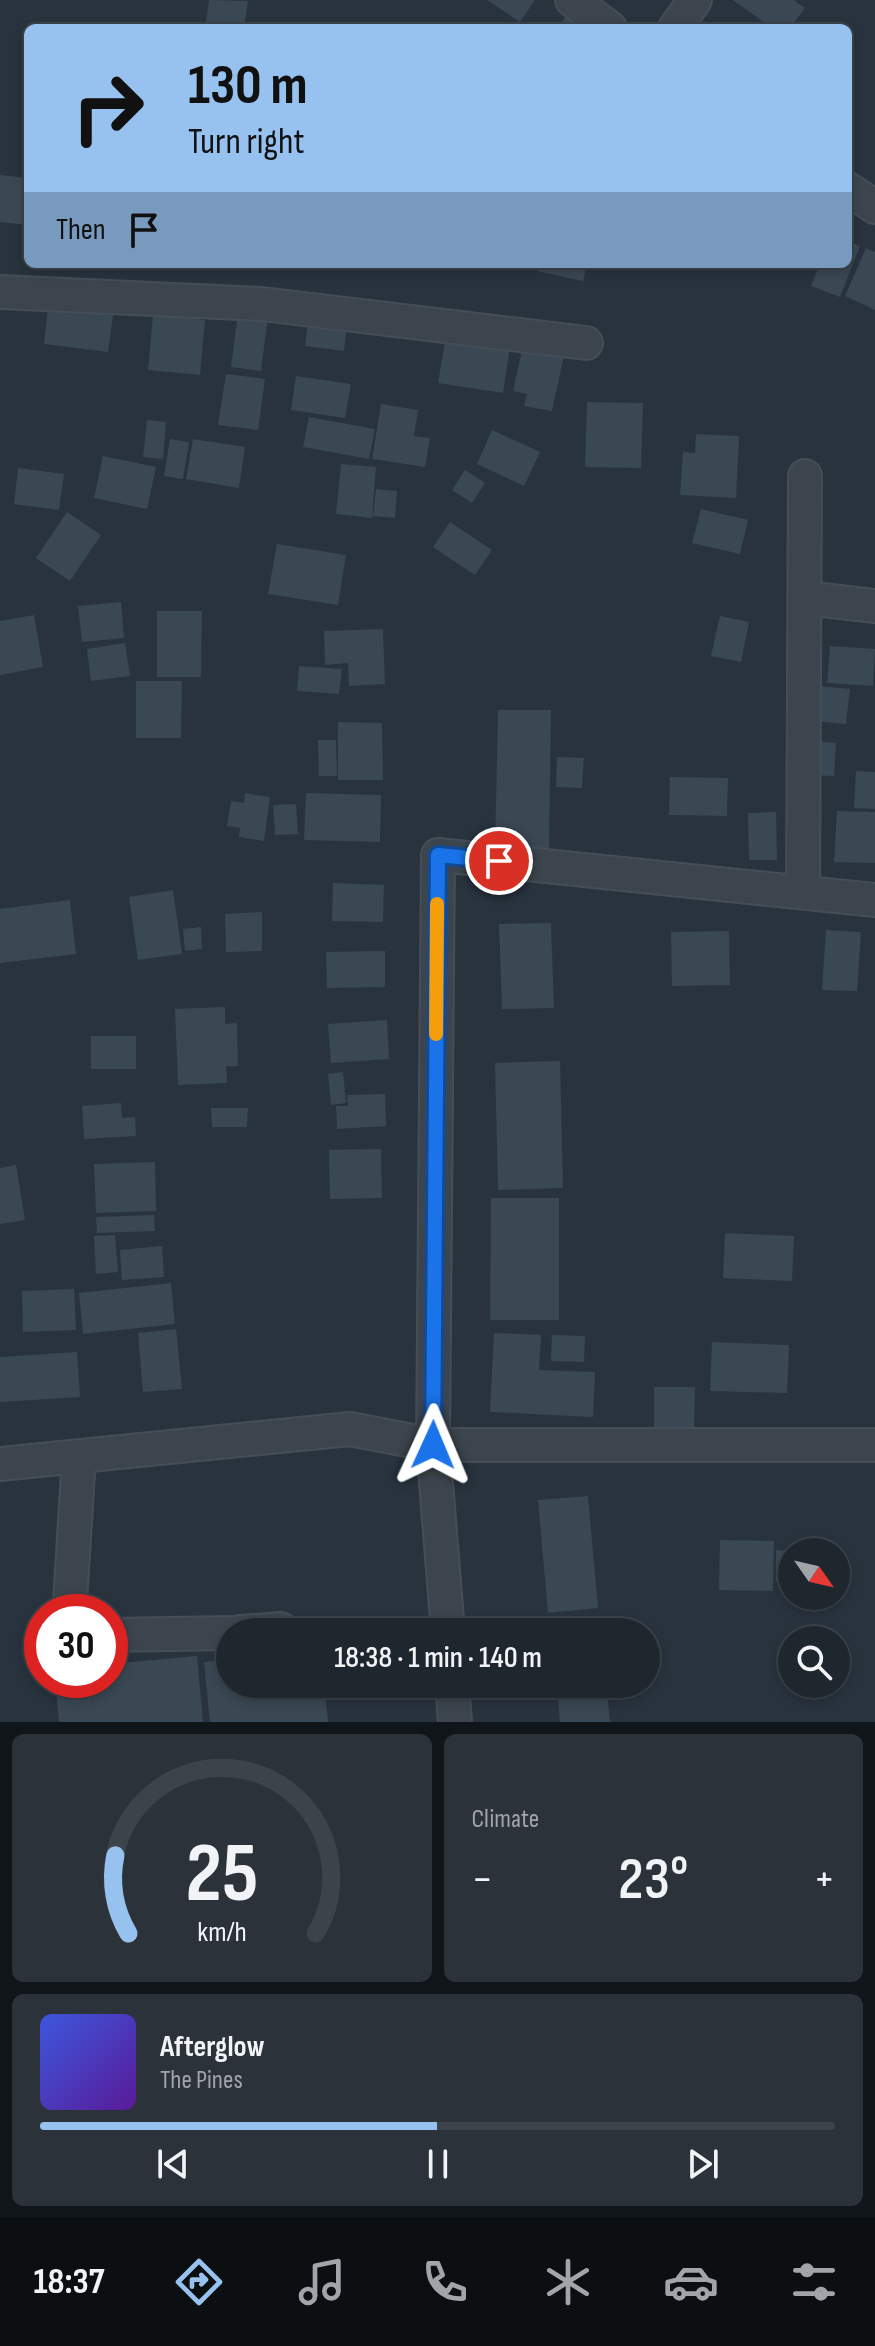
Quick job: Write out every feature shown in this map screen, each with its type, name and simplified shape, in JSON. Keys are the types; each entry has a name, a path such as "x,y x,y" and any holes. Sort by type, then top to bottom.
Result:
{"street":[{"path":"572,0 605,24"},
{"path":"678,24 695,0"},
{"path":"852,192 875,207"},
{"path":"0,292 262,304 586,343"},
{"path":"803,892 805,476"},
{"path":"806,598 875,606"},
{"path":"447,1618 433,1445 438,855 875,900"},
{"path":"0,1464 350,1429 433,1445 875,1445"},
{"path":"70,1594 79,1456"},
{"path":"128,1635 216,1633"},
{"path":"453,1698 455,1722"}],"building":[{"path":"209,0 248,1 245,24 206,24"},
{"path":"487,0 535,0 520,22"},
{"path":"733,0 794,0 805,8 793,24 766,24"},
{"path":"569,12 587,24 561,24"},
{"path":"0,175 24,178 24,225 0,222"},
{"path":"852,243 860,246 852,266"},
{"path":"866,248 875,252 875,310 845,296"},
{"path":"538,268 586,268 583,281 537,271"},
{"path":"818,268 851,268 840,297 811,286"},
{"path":"49,300 114,308 108,352 44,344"},
{"path":"238,313 268,317 261,371 231,367"},
{"path":"309,314 348,318 344,351 305,346"},
{"path":"153,315 205,320 200,375 148,370"},
{"path":"447,330 511,340 503,393 438,383"},
{"path":"525,337 566,346 552,411 524,406 527,394 513,391"},
{"path":"226,374 265,379 258,430 218,425"},
{"path":"296,376 351,384 345,418 291,410"},
{"path":"587,402 643,403 641,468 585,467"},
{"path":"381,404 418,410 414,436 430,438 425,467 372,459"},
{"path":"309,417 375,429 369,459 303,447"},
{"path":"147,420 166,422 163,459 143,457"},
{"path":"492,430 540,452 524,486 477,464"},
{"path":"696,434 739,436 736,498 680,495 683,452 695,453"},
{"path":"170,439 189,442 183,479 164,476"},
{"path":"193,439 245,447 239,488 186,479"},
{"path":"103,456 156,467 147,509 94,498"},
{"path":"341,464 376,467 372,518 336,514"},
{"path":"18,468 64,474 59,510 14,504"},
{"path":"465,470 485,483 472,503 452,490"},
{"path":"376,489 397,491 395,518 373,516"},
{"path":"701,509 748,520 740,554 692,543"},
{"path":"67,512 101,535 70,581 36,558"},
{"path":"450,522 492,550 475,575 433,547"},
{"path":"277,544 346,555 338,605 268,594"},
{"path":"121,602 124,638 82,642 78,606"},
{"path":"157,611 202,611 201,677 157,677"},
{"path":"34,615 43,667 0,675 0,621"},
{"path":"720,616 749,622 741,662 711,656"},
{"path":"383,629 385,684 349,686 348,663 325,665 324,631"},
{"path":"125,643 130,676 91,681 87,649"},
{"path":"830,646 875,649 873,686 827,683"},
{"path":"299,666 342,669 339,694 297,691"},
{"path":"136,681 182,681 181,738 136,738"},
{"path":"818,686 850,689 846,724 814,721"},
{"path":"498,710 551,710 549,848 495,848"},
{"path":"338,722 382,723 383,780 338,780"},
{"path":"318,740 336,740 337,776 319,776"},
{"path":"813,741 836,743 834,776 810,775"},
{"path":"557,757 584,758 582,788 556,787"},
{"path":"856,771 875,772 875,809 854,808"},
{"path":"670,777 728,778 727,816 669,815"},
{"path":"245,793 270,797 264,841 239,837 240,828 227,826 231,801 244,803"},
{"path":"306,793 381,795 380,842 304,840"},
{"path":"296,804 298,834 275,835 273,805"},
{"path":"837,811 875,812 875,863 834,862"},
{"path":"776,812 777,860 749,860 748,813"},
{"path":"333,883 384,885 383,922 332,921"},
{"path":"173,890 182,954 138,960 129,897"},
{"path":"70,900 76,954 0,963 0,909"},
{"path":"262,912 262,951 226,952 225,914"},
{"path":"551,923 554,1008 502,1009 499,924"},
{"path":"201,927 202,949 185,951 183,929"},
{"path":"826,930 861,932 857,991 822,990"},
{"path":"729,931 730,985 672,986 671,932"},
{"path":"385,951 385,987 327,988 326,952"},
{"path":"225,1007 225,1024 237,1023 238,1066 226,1066 227,1083 178,1085 175,1009"},
{"path":"387,1020 389,1059 331,1063 328,1024"},
{"path":"91,1036 136,1036 136,1069 91,1069"},
{"path":"560,1061 563,1188 498,1190 495,1063"},
{"path":"343,1072 346,1103 331,1105 328,1074"},
{"path":"385,1094 386,1126 337,1129 336,1106 348,1106 347,1095"},
{"path":"121,1103 122,1118 135,1117 136,1136 84,1139 82,1106"},
{"path":"211,1108 248,1108 247,1127 212,1127"},
{"path":"381,1149 382,1198 330,1199 329,1150"},
{"path":"155,1162 156,1211 96,1213 94,1164"},
{"path":"16,1165 25,1220 0,1224 0,1168"},
{"path":"491,1198 559,1198 559,1320 490,1320"},
{"path":"154,1215 155,1231 97,1233 96,1217"},
{"path":"725,1233 794,1236 792,1281 723,1278"},
{"path":"115,1235 118,1272 96,1274 94,1236"},
{"path":"162,1246 164,1277 122,1280 120,1250"},
{"path":"171,1283 175,1324 83,1334 79,1293"},
{"path":"74,1289 76,1330 23,1332 22,1291"},
{"path":"176,1329 182,1389 143,1392 138,1333"},
{"path":"494,1333 541,1335 539,1370 595,1372 593,1417 490,1412"},
{"path":"552,1335 585,1336 584,1362 551,1361"},
{"path":"712,1342 789,1345 787,1393 710,1391"},
{"path":"77,1352 80,1397 0,1402 0,1357"},
{"path":"654,1387 695,1387 694,1430 654,1430"},
{"path":"588,1496 598,1608 548,1613 538,1500"},
{"path":"720,1540 774,1541 773,1591 719,1590"},
{"path":"776,1550 778,1581 776,1581"},
{"path":"197,1656 203,1722 59,1722 57,1698 128,1698 128,1662"},
{"path":"216,1661 216,1698 325,1698 328,1722 210,1722 204,1662"},
{"path":"558,1698 607,1698 610,1722 560,1722"}],"slow traffic":[{"path":"436,1034 437,904"}],"route":[{"path":"433,1445 438,855 499,861"}]}
